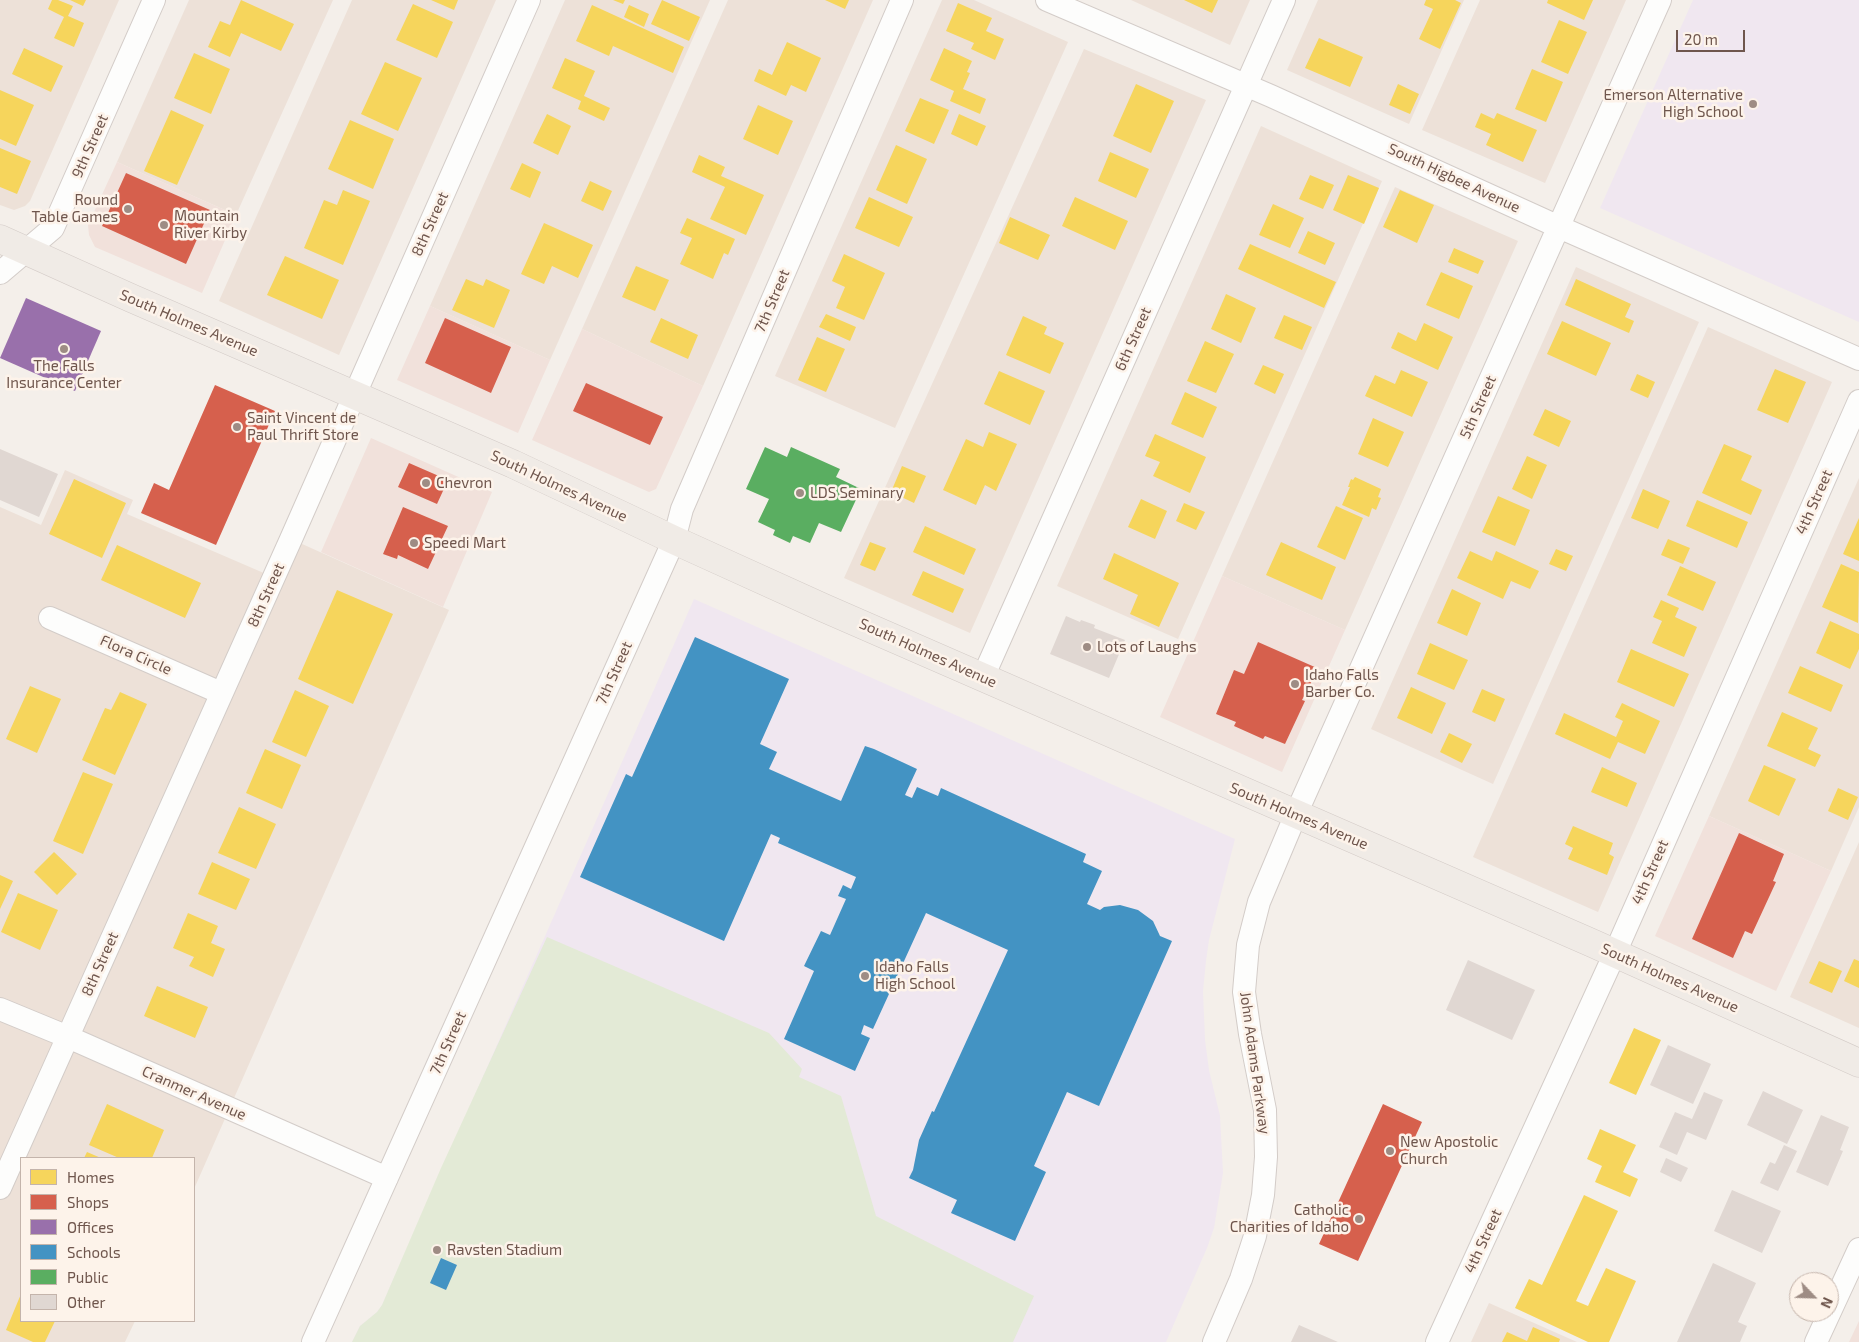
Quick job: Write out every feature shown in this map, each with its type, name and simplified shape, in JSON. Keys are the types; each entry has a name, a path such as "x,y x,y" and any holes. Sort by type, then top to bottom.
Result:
{"main road":[{"name":"South Holmes Avenue","path":"0,239 513,464 674,540 1615,953 1859,1063"}],"street":[{"name":"9th Street","path":"0,273 53,228 154,0"},
{"name":"8th Street","path":"0,1188 529,0"},
{"name":"7th Street","path":"313,1342 674,540 682,509 902,0"},
{"name":"South Higbee Avenue","path":"1047,0 1246,85 1558,227 1859,359"},
{"name":"6th Street","path":"983,677 1284,0"},
{"name":"5th Street","path":"1296,814 1660,0"},
{"name":"4th Street","path":"1437,1342 1615,953 1859,401"},
{"name":"Flora Circle","path":"50,618 222,693"},
{"name":"John Adams Parkway","path":"1214,1342 1241,1279 1255,1236 1263,1195 1266,1157 1265,1110 1244,992 1248,945 1260,902 1296,814"},
{"name":"Cranmer Avenue","path":"0,1009 68,1037 387,1178"},
{"path":"1816,1342 1859,1249"}],"shaded area":[{"path":"0,0 119,0 30,201 25,206 14,210 0,205"},
{"path":"189,0 333,0 236,215 117,162"},
{"path":"352,0 496,0 339,355 219,301"},
{"path":"565,0 710,0 550,360 430,306"},
{"path":"728,0 873,0 703,386 582,329"},
{"path":"942,0 974,0 1068,42 895,428 775,376"},
{"path":"1131,0 1250,0 1230,45"},
{"path":"1318,0 1464,0 1409,124 1287,70"},
{"path":"1480,0 1626,0 1545,183 1422,130"},
{"name":"Emerson Alternative High School","path":"1693,0 1859,0 1859,322 1600,208"},
{"path":"1084,49 1206,100 970,633 844,578"},
{"path":"1261,126 1382,181 1178,639 1057,586"},
{"path":"117,162 236,215 202,293 95,247 89,235 88,225"},
{"path":"1395,187 1518,241 1345,630 1222,576"},
{"path":"1576,267 1699,322 1493,784 1371,729"},
{"path":"430,306 550,360 518,433 397,380"},
{"path":"1708,327 1832,382 1598,912 1473,857"},
{"path":"582,329 703,386 656,489 649,492 532,440"},
{"path":"371,438 492,492 443,607 321,552"},
{"path":"65,470 133,500 127,514 273,577 291,539 449,610 195,1187 195,1157 20,1157 20,1322 135,1322 125,1342 0,1342 0,507 41,525"},
{"path":"1859,478 1859,807 1831,871 1709,816"},
{"path":"1222,576 1345,630 1282,772 1160,717"},
{"name":"Idaho Falls High School","path":"694,599 1235,839 1209,940 1203,991 1205,1040 1209,1070 1220,1116 1223,1173 1214,1228 1166,1342 352,1342 360,1326 377,1312 382,1305"},
{"path":"1709,816 1831,871 1776,991 1655,936"},
{"path":"1859,842 1859,1028 1790,997"},
{"path":"1489,1303 1577,1342 1471,1342"},
{"path":"1859,1321 1859,1342 1849,1342"}],"green space":[{"path":"547,937 769,1033 802,1069 799,1077 841,1096 876,1216 1034,1296 1013,1342 352,1342 360,1326 377,1312 382,1305 441,1168"}],"building: Homes":[{"path":"52,0 58,0 73,6 68,16 84,23 74,47 54,38 64,17 48,9"},
{"path":"70,0 86,0 83,6"},
{"path":"241,0 294,24 281,51 241,33 230,57 208,47 220,21 230,25"},
{"path":"431,0 458,0 454,10"},
{"path":"613,0 625,0 623,4"},
{"path":"662,0 700,17 689,41 651,24"},
{"path":"825,0 849,0 845,9"},
{"path":"1184,0 1218,0 1212,13"},
{"path":"1426,0 1455,0 1461,3 1440,49 1419,39 1433,9 1424,5"},
{"path":"1548,0 1593,0 1584,20 1547,3"},
{"path":"958,3 992,18 986,31 1004,39 995,60 971,49 974,43 946,31"},
{"path":"413,4 453,22 437,58 396,40"},
{"path":"592,5 684,47 673,73 613,46 609,56 576,41"},
{"path":"629,5 649,14 644,27 624,17"},
{"path":"1559,20 1587,32 1568,74 1541,62"},
{"path":"1319,38 1363,57 1350,87 1305,68"},
{"path":"787,42 821,58 806,92 791,85 786,96 754,81 759,69 772,75"},
{"path":"24,48 63,66 51,92 12,74"},
{"path":"944,48 972,61 967,72 970,73 963,89 986,99 980,114 950,101 954,91 930,80"},
{"path":"194,53 230,69 211,114 174,98"},
{"path":"565,58 595,71 584,96 610,108 604,121 578,109 581,101 552,88"},
{"path":"385,62 422,78 398,131 361,114"},
{"path":"1532,69 1563,82 1546,122 1515,109"},
{"path":"1136,84 1174,101 1151,153 1113,136"},
{"path":"1398,84 1419,94 1410,114 1389,105"},
{"path":"0,90 34,105 16,146 0,139"},
{"path":"920,98 949,110 934,144 905,131"},
{"path":"758,105 793,121 778,155 743,139"},
{"path":"171,110 204,125 177,185 144,171"},
{"path":"1481,113 1494,119 1497,113 1537,130 1523,162 1486,145 1491,134 1475,127"},
{"path":"547,114 571,126 558,155 533,143"},
{"path":"959,114 986,126 977,146 951,134"},
{"path":"350,120 394,139 373,189 328,169"},
{"path":"896,145 927,159 907,204 876,190"},
{"path":"0,148 31,161 17,194 0,187"},
{"path":"1110,152 1149,169 1136,198 1098,181"},
{"path":"699,155 725,167 721,176 764,195 746,235 710,219 725,187 692,172"},
{"path":"522,163 541,172 530,198 510,189"},
{"path":"1310,175 1334,185 1323,209 1299,199"},
{"path":"1348,175 1379,188 1364,224 1333,210"},
{"path":"590,181 612,191 603,211 581,201"},
{"path":"343,190 370,201 343,265 304,248 324,200 337,205"},
{"path":"1400,190 1434,205 1417,243 1383,227"},
{"path":"869,197 913,217 899,247 855,228"},
{"path":"1075,197 1128,221 1115,250 1062,226"},
{"path":"1273,204 1304,218 1290,248 1259,235"},
{"path":"1010,217 1050,235 1038,260 999,243"},
{"path":"687,218 735,239 728,255 724,253 713,279 680,264 692,238 680,233"},
{"path":"544,223 593,245 578,278 552,266 544,284 521,274"},
{"path":"1308,231 1335,243 1325,265 1298,253"},
{"path":"1250,244 1336,282 1324,308 1238,269"},
{"path":"1454,248 1484,261 1478,274 1448,262"},
{"path":"844,254 885,273 864,320 836,308 845,287 832,281"},
{"path":"285,256 339,280 322,319 267,295"},
{"path":"636,266 669,280 655,311 622,297"},
{"path":"1441,272 1473,286 1459,319 1426,305"},
{"path":"466,279 483,286 486,279 510,290 494,328 452,310"},
{"path":"1576,279 1631,304 1625,317 1634,321 1629,333 1565,305"},
{"path":"1226,294 1256,308 1241,343 1211,329"},
{"path":"826,314 856,327 850,341 819,327"},
{"path":"1284,315 1312,327 1302,350 1274,338"},
{"path":"1023,316 1047,327 1044,334 1064,343 1050,374 1006,355"},
{"path":"661,318 698,335 688,359 650,342"},
{"path":"1562,321 1611,343 1596,376 1547,354"},
{"path":"1424,323 1453,337 1438,370 1391,348 1398,332 1416,341"},
{"path":"817,337 845,349 826,392 798,380"},
{"path":"1205,341 1234,354 1216,393 1187,381"},
{"path":"1263,365 1284,374 1275,394 1254,384"},
{"path":"1775,369 1806,382 1788,423 1757,410"},
{"path":"1401,370 1428,382 1412,417 1365,396 1375,375 1395,384"},
{"path":"999,371 1045,391 1030,425 984,404"},
{"path":"1637,374 1655,382 1648,398 1630,390"},
{"path":"1185,392 1217,407 1203,438 1171,424"},
{"path":"1545,409 1571,421 1559,447 1533,435"},
{"path":"1373,418 1404,432 1388,467 1358,454"},
{"path":"989,432 1017,444 996,491 985,485 976,505 943,490 966,439 983,447"},
{"path":"1155,434 1206,457 1190,493 1153,476 1160,462 1145,456"},
{"path":"1724,444 1752,456 1741,480 1762,490 1751,515 1702,493"},
{"path":"1527,456 1547,465 1532,499 1512,489"},
{"path":"902,466 926,476 914,503 891,492"},
{"path":"1355,477 1381,489 1378,497 1381,498 1376,510 1372,508 1369,517 1342,505 1350,487 1348,487 1351,479 1353,480"},
{"path":"74,479 126,503 102,558 49,534"},
{"path":"1643,489 1670,501 1658,529 1631,518"},
{"path":"1498,496 1530,510 1515,546 1482,532"},
{"path":"1141,499 1167,511 1155,539 1128,527"},
{"path":"1697,500 1748,522 1737,548 1686,526"},
{"path":"1184,503 1205,512 1196,530 1176,521"},
{"path":"1336,506 1363,518 1345,560 1317,547"},
{"path":"1859,518 1859,561 1843,554"},
{"path":"925,526 976,549 964,575 913,552"},
{"path":"1668,539 1690,548 1683,564 1661,555"},
{"path":"870,542 886,548 875,571 860,565"},
{"path":"1281,542 1336,567 1322,600 1266,575"},
{"path":"117,545 201,583 185,618 101,580"},
{"path":"1556,549 1573,556 1566,571 1549,564"},
{"path":"1470,551 1492,561 1496,551 1539,571 1530,589 1511,581 1503,599 1457,578"},
{"path":"1114,553 1179,583 1159,627 1130,614 1138,595 1103,579"},
{"path":"1841,564 1859,572 1858,623 1822,607"},
{"path":"1680,566 1716,582 1703,611 1667,595"},
{"path":"923,571 964,589 953,613 912,595"},
{"path":"1452,589 1481,603 1467,636 1437,623"},
{"path":"337,590 393,614 353,704 298,679"},
{"path":"1661,600 1679,608 1675,617 1697,627 1684,657 1652,643 1662,621 1653,617"},
{"path":"1830,621 1859,634 1859,649 1850,669 1816,653"},
{"path":"1430,643 1468,660 1454,690 1417,674"},
{"path":"1631,649 1689,674 1674,707 1617,682"},
{"path":"1800,666 1843,685 1831,712 1788,693"},
{"path":"30,686 61,699 37,753 6,739"},
{"path":"1411,687 1446,703 1432,734 1397,718"},
{"path":"1482,689 1505,699 1495,722 1472,712"},
{"path":"295,690 329,706 306,757 272,742"},
{"path":"120,692 147,704 115,775 82,760 105,708 111,710"},
{"path":"1622,703 1660,721 1645,754 1618,742 1610,759 1555,734 1564,713 1616,737 1623,721 1615,717"},
{"path":"1782,712 1818,728 1808,749 1821,755 1815,767 1767,746"},
{"path":"1449,733 1472,744 1462,763 1440,752"},
{"path":"265,749 301,765 282,809 246,793"},
{"path":"1764,765 1796,779 1779,816 1748,801"},
{"path":"1602,767 1637,783 1627,807 1591,792"},
{"path":"83,772 113,784 83,854 53,841"},
{"path":"1838,788 1858,797 1848,820 1828,811"},
{"path":"239,807 276,824 256,869 218,853"},
{"path":"1573,826 1613,843 1609,854 1614,857 1607,875 1568,859 1573,848 1565,844"},
{"path":"54,852 77,874 57,895 34,872"},
{"path":"212,862 250,879 236,910 198,894"},
{"path":"0,875 13,881 0,909"},
{"path":"18,893 58,910 40,950 1,932"},
{"path":"188,913 218,926 211,943 225,949 213,977 189,966 194,957 173,948"},
{"path":"1854,959 1859,961 1859,988 1844,981"},
{"path":"1819,961 1842,971 1832,993 1809,983"},
{"path":"157,986 208,1007 195,1038 144,1016"},
{"path":"1634,1028 1661,1040 1636,1095 1609,1083"},
{"path":"107,1104 164,1130 152,1157 117,1157 89,1145"},
{"path":"1600,1129 1636,1145 1623,1172 1638,1179 1630,1197 1595,1182 1602,1166 1587,1159"},
{"path":"87,1152 99,1157 84,1157"},
{"path":"1584,1195 1618,1211 1576,1301 1588,1306 1606,1268 1636,1281 1609,1342 1588,1342 1515,1308 1529,1279 1542,1285"},
{"path":"20,1296 20,1322 55,1322 45,1342 33,1342 6,1330"},
{"path":"1533,1327 1560,1339 1559,1342 1502,1342 1507,1332 1527,1341"}],"building: Shops":[{"path":"126,173 210,210 186,264 102,226"},
{"path":"445,318 511,347 491,393 425,363"},
{"path":"586,383 663,417 650,445 573,411"},
{"path":"215,385 275,411 216,545 141,513 154,483 169,490"},
{"path":"409,463 448,480 437,504 398,487"},
{"name":"Speedi Mart","path":"403,507 448,526 428,569 398,555 397,559 383,554"},
{"path":"1258,642 1317,668 1302,700 1305,701 1285,744 1265,736 1263,739 1234,726 1236,722 1216,714 1234,670 1244,674"},
{"path":"1739,833 1784,854 1773,881 1776,882 1752,934 1745,931 1733,958 1692,939"},
{"path":"1383,1104 1422,1122 1358,1261 1319,1244"}],"building: Offices":[{"path":"26,298 101,331 75,391 0,358"}],"building: Schools":[{"path":"695,637 789,679 760,744 777,752 769,769 841,801 865,746 874,749 917,769 905,795 912,798 917,787 938,796 941,788 1086,854 1083,862 1102,871 1087,904 1100,910 1104,907 1120,905 1138,910 1153,921 1160,936 1172,941 1099,1106 1067,1092 1034,1166 1046,1172 1015,1241 951,1213 957,1200 909,1178 913,1170 919,1140 932,1111 934,1112 1008,950 926,913 873,1029 864,1025 861,1034 870,1038 855,1071 784,1039 814,971 804,966 821,931 830,935 846,899 838,896 843,885 851,889 856,877 778,843 780,838 771,834 724,941 580,877 626,774 632,777"},
{"path":"441,1258 457,1265 446,1290 430,1283"}],"building: Public":[{"path":"765,447 787,457 791,447 840,469 836,477 861,489 841,532 819,523 810,543 793,536 790,543 773,535 775,530 758,522 769,499 746,489"}],"building: Other":[{"path":"0,449 58,474 39,517 0,500"},
{"name":"Lots of Laughs","path":"1066,616 1080,622 1081,620 1095,625 1094,628 1125,640 1109,678 1050,654"},
{"path":"1468,960 1535,990 1512,1040 1446,1010"},
{"path":"1668,1045 1711,1064 1693,1104 1650,1085"},
{"path":"1763,1091 1803,1110 1787,1144 1747,1125"},
{"path":"1704,1092 1723,1100 1706,1140 1687,1132 1677,1155 1659,1147 1675,1112 1692,1119"},
{"path":"1821,1115 1849,1127 1840,1150 1843,1151 1828,1186 1796,1172"},
{"path":"1784,1145 1797,1151 1778,1191 1760,1183 1770,1162 1775,1164"},
{"path":"1666,1158 1688,1168 1681,1182 1660,1172"},
{"path":"1732,1190 1781,1211 1762,1253 1714,1231"},
{"path":"1713,1263 1756,1283 1738,1322 1747,1326 1740,1342 1677,1342"},
{"path":"1299,1325 1338,1342 1291,1342"}],"place":[{"name":"Emerson Alternative High School","path":"1753,104"},
{"name":"Round Table Games","path":"128,209"},
{"name":"Mountain River Kirby","path":"164,225"},
{"name":"The Falls Insurance Center","path":"64,349"},
{"name":"Saint Vincent de Paul Thrift Store","path":"237,427"},
{"name":"Chevron","path":"426,483"},
{"name":"LDS Seminary","path":"800,493"},
{"name":"Speedi Mart","path":"414,543"},
{"name":"Lots of Laughs","path":"1087,647"},
{"name":"Idaho Falls Barber Co.","path":"1295,684"},
{"name":"Idaho Falls High School","path":"865,976"},
{"name":"New Apostolic Church","path":"1390,1151"},
{"name":"Catholic Charities of Idaho","path":"1359,1219"},
{"name":"Ravsten Stadium","path":"437,1250"}]}
